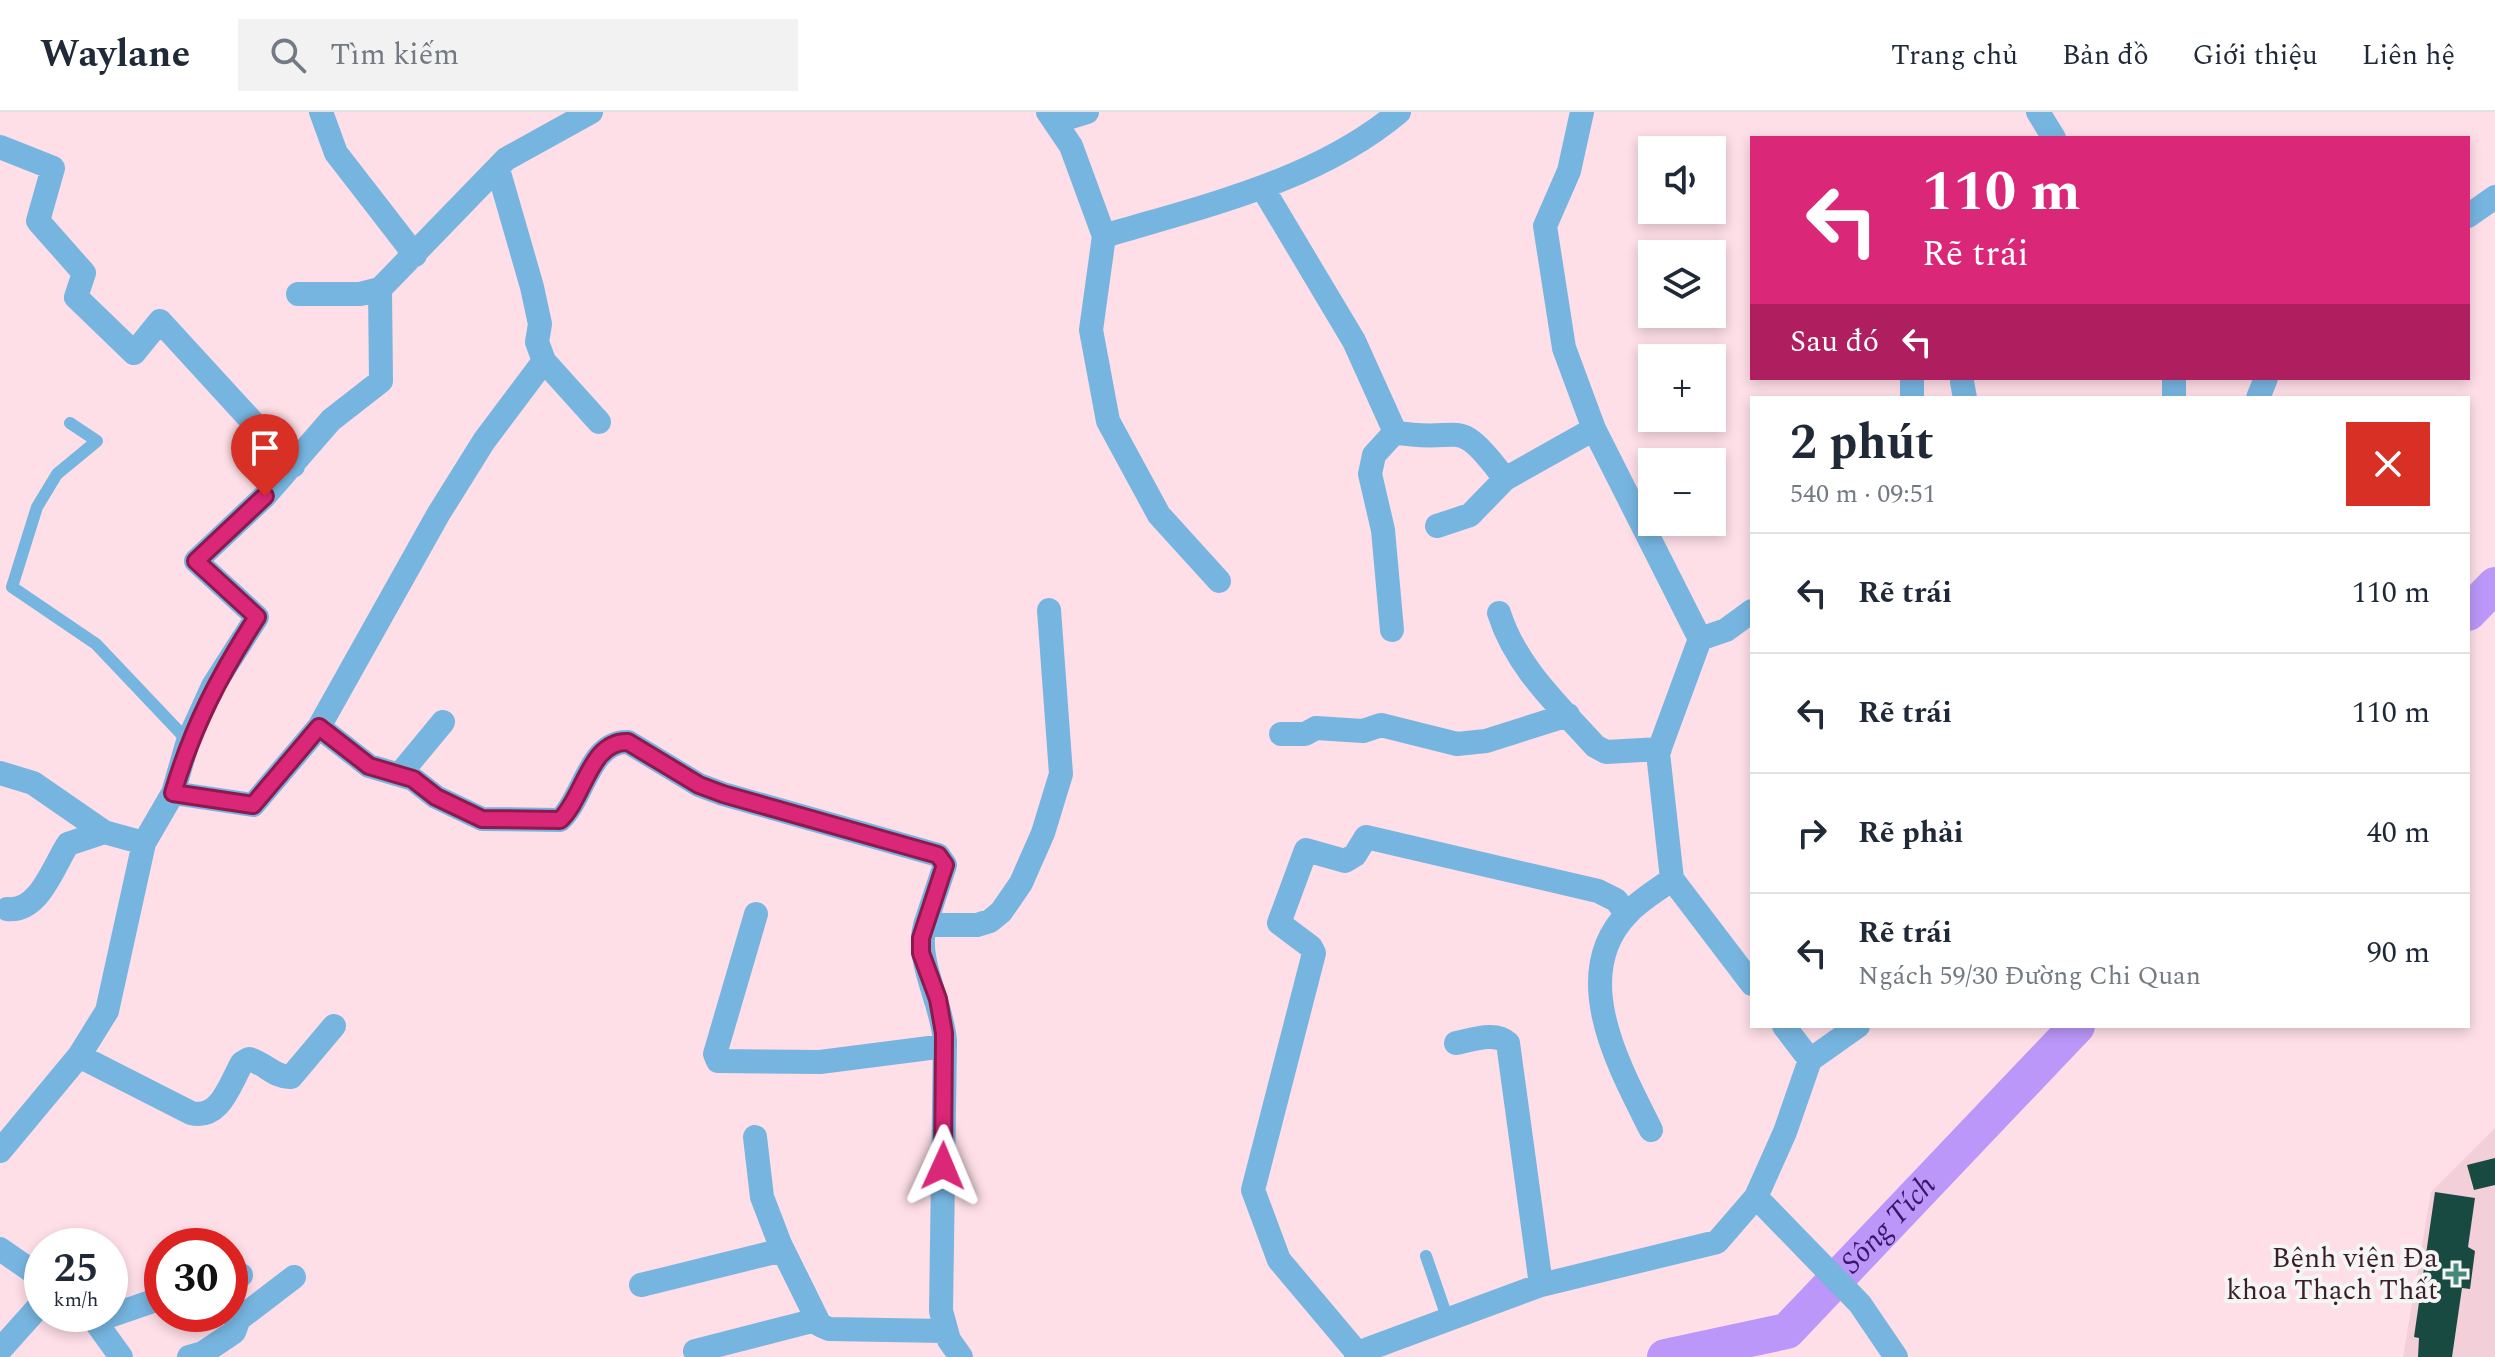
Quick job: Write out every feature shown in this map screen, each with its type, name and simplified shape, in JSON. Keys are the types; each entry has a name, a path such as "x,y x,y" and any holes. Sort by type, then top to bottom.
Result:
{"street":[{"path":"321,112 336,153 415,255"},
{"path":"298,294 360,294 380,289 506,159 591,112"},
{"path":"1087,112 1051,117 1071,146 1104,236 1091,330 1108,421 1159,515 1219,581"},
{"path":"1104,236 1262,187 1334,155 1375,132 1399,112"},
{"path":"1582,112 1569,171 1545,226 1564,348 1594,429 1700,639 1660,749 1672,879 1750,981"},
{"path":"2038,112 2053,136"},
{"path":"0,147 53,168 38,221 84,273 76,297 134,353 160,321 293,466"},
{"path":"498,169 540,324 537,342 544,361 599,422"},
{"path":"1262,187 1354,341 1395,432"},
{"path":"2470,215 2495,197"},
{"path":"3,1135 79,1056 107,1011 144,843 173,793 188,741 213,686 257,617 196,561 293,466 331,420 381,381 380,289"},
{"path":"173,793 253,805 319,727 439,513 484,441 544,361"},
{"path":"1437,526 1470,515 1505,479 1594,429"},
{"path":"1395,432 1417,437 1461,433 1481,446 1505,479"},
{"path":"1392,630 1383,530 1370,474 1374,455 1395,432"},
{"path":"925,925 963,926 990,921 1015,892 1043,833 1061,774 1049,610"},
{"path":"1700,639 1726,630 1750,612"},
{"path":"1499,613 1508,642 1528,671 1595,746 1606,752 1660,749"},
{"path":"1281,734 1305,734 1316,728 1363,731 1381,725 1457,744 1486,741 1568,715"},
{"path":"400,774 443,722"},
{"path":"319,727 369,766 384,773 400,774 482,819 560,820 573,808 602,749 615,742 628,742 699,785 938,855 945,865 925,925 921,953 938,999 945,1046 941,1311 945,1331 957,1356"},
{"path":"0,773 33,783 104,832 144,843"},
{"path":"7,909 19,911 32,902 68,844 104,832"},
{"path":"1627,914 1616,900 1598,891 1366,837 1355,855 1345,861 1306,850 1279,923 1311,947 1314,953 1253,1190 1279,1260 1357,1356 1541,1285 1717,1242 1762,1204 1810,1060 1855,1028"},
{"path":"1651,1130 1616,1059 1600,1005 1605,949 1627,914 1672,879"},
{"path":"756,914 715,1054 718,1061 820,1062 945,1046"},
{"path":"79,1056 191,1113 204,1116 215,1111 242,1063 249,1059 257,1061 282,1078 291,1077 334,1026"},
{"path":"1786,1028 1810,1060"},
{"path":"1456,1043 1501,1037 1508,1043 1541,1285"},
{"path":"755,1137 762,1197 816,1320 829,1329 945,1331"},
{"path":"1762,1204 1860,1304 1892,1355"},
{"path":"0,1249 24,1266"},
{"path":"641,1285 783,1250"},
{"path":"189,1357 203,1353 234,1332 239,1319 294,1277"},
{"path":"695,1351 816,1320"},
{"path":"0,1350 24,1323"},
{"path":"104,1332 121,1357"}],"lane":[{"path":"70,423 97,441 57,474 37,507 12,587 96,644 188,741"},
{"path":"1426,1256 1448,1320"}],"shaded area":[{"name":"Bệnh viện Đa khoa Thạch Thất","path":"2495,1128 2495,1357 2403,1357 2431,1192"}],"building":[{"path":"2495,1158 2495,1185 2474,1190 2467,1165"},
{"path":"2435,1192 2475,1198 2468,1247 2475,1251 2470,1289 2462,1288 2452,1357 2418,1357 2419,1338 2414,1337"}],"waterway":[{"name":"Sông Tích","path":"2470,611 2495,585"},
{"name":"Sông Tích","path":"1665,1357 1787,1331 2075,1028"}],"place":[{"name":"Bệnh viện Đa khoa Thạch Thất","path":"2456,1274"}],"route":[{"path":"265,496 196,561 257,617 213,686 188,741 173,793 253,805 319,727 369,766 384,773 413,779 436,797 482,819 508,822 560,820 573,808 602,749 615,742 628,742 699,785 723,794 938,855 945,865 921,938 921,953 943,1021 943,1166"}]}
